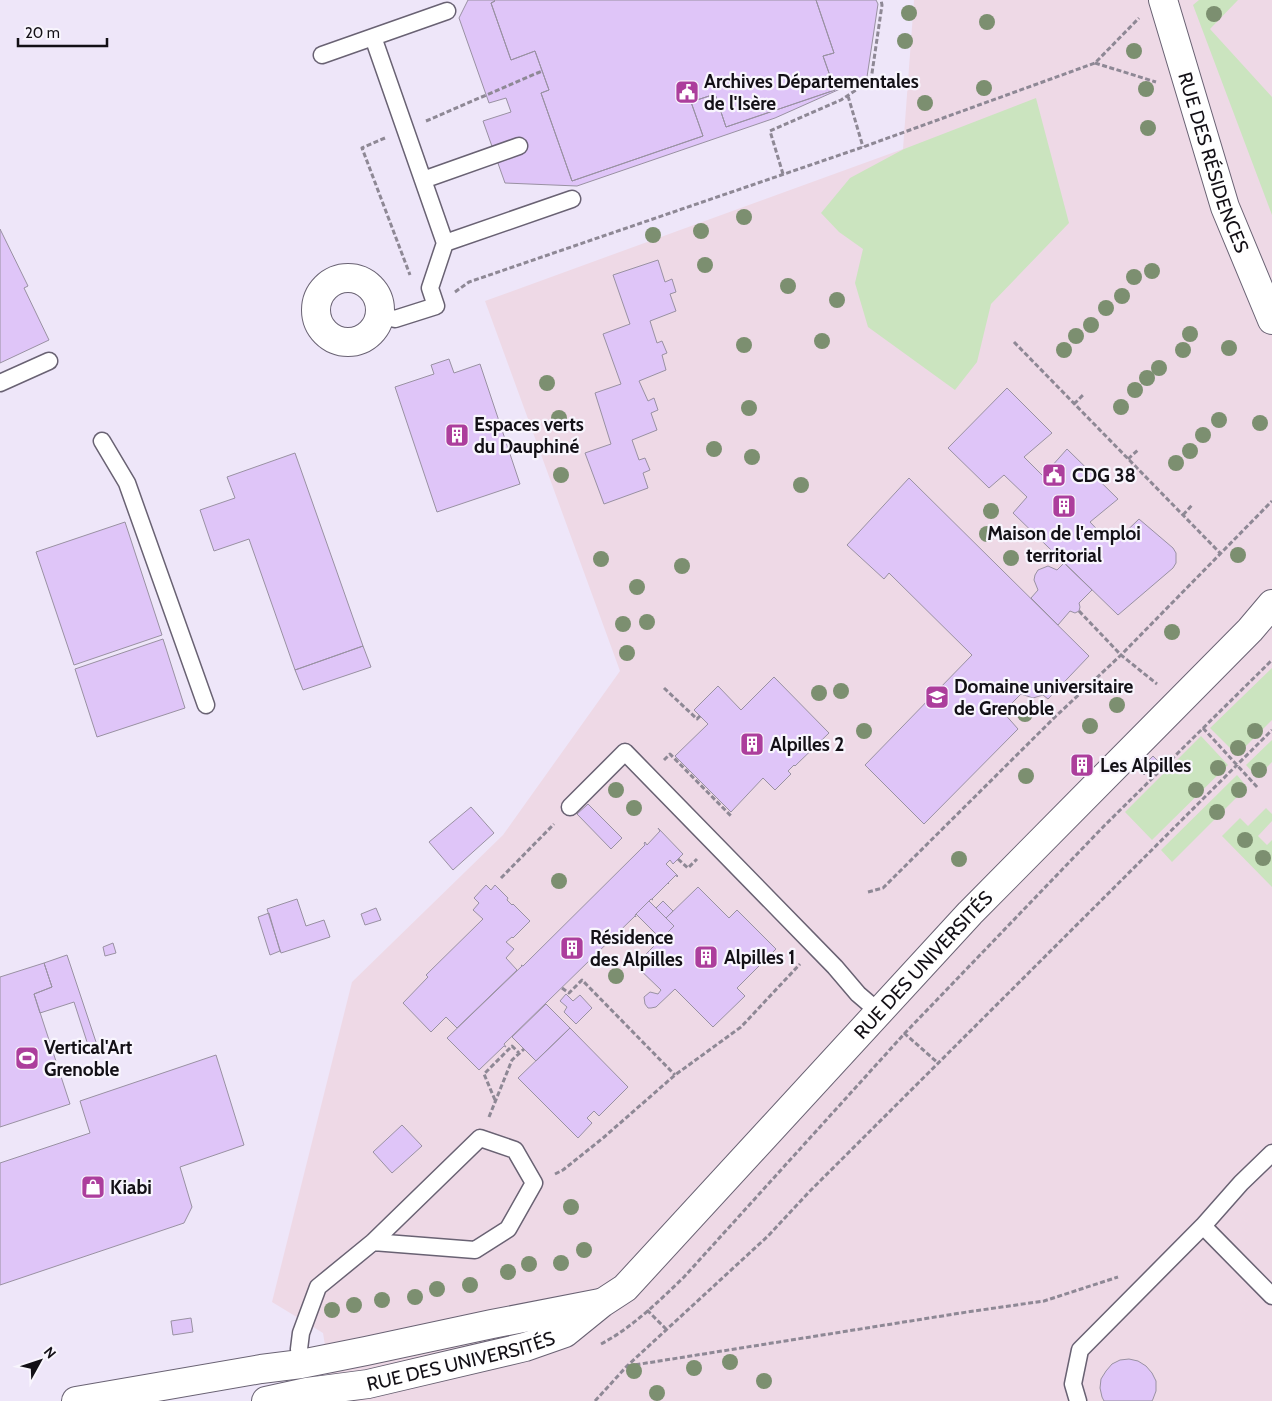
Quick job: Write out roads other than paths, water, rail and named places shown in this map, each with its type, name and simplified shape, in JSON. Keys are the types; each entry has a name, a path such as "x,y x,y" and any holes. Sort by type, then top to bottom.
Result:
{"street":[{"name":"RUE DES RÉSIDENCES","path":"1163,0 1224,207 1272,320"},
{"name":"RUE DES UNIVERSITÉS","path":"266,1401 308,1397 525,1347 565,1333 602,1303 625,1288 970,913 1261,624 1272,604"},
{"name":"RUE DES UNIVERSITÉS","path":"76,1401 261,1368 301,1364 602,1303"},
{"path":"301,1364 308,1397"}],"lane":[{"path":"322,55 448,11"},
{"path":"373,37 445,243 430,288 436,306 396,319 380,316"},
{"path":"423,180 519,146"},
{"path":"445,243 572,199"},
{"path":"0,383 49,361"},
{"path":"102,440 127,483 206,705"},
{"path":"570,807 625,752 835,967 858,994 879,1012"},
{"path":"301,1364 299,1350 301,1333 318,1287 373,1242 480,1138 515,1150 534,1183 508,1229 475,1250 373,1242"},
{"path":"1078,1401 1073,1384 1080,1350 1203,1226 1241,1183 1272,1153"},
{"path":"1203,1226 1272,1296"}],"place":[{"name":"Archives Départementales de l'Isère","path":"687,92"},
{"name":"Espaces verts du Dauphiné","path":"457,435"},
{"name":"CDG 38","path":"1054,475"},
{"name":"Maison de l'emploi territorial","path":"1064,506"},
{"name":"Domaine universitaire de Grenoble","path":"937,697"},
{"name":"Alpilles 2","path":"752,744"},
{"name":"Les Alpilles","path":"1082,765"},
{"name":"Résidence des Alpilles","path":"572,948"},
{"name":"Alpilles 1","path":"706,957"},
{"name":"Vertical'Art Grenoble","path":"27,1058"},
{"name":"Kiabi","path":"93,1187"}]}
